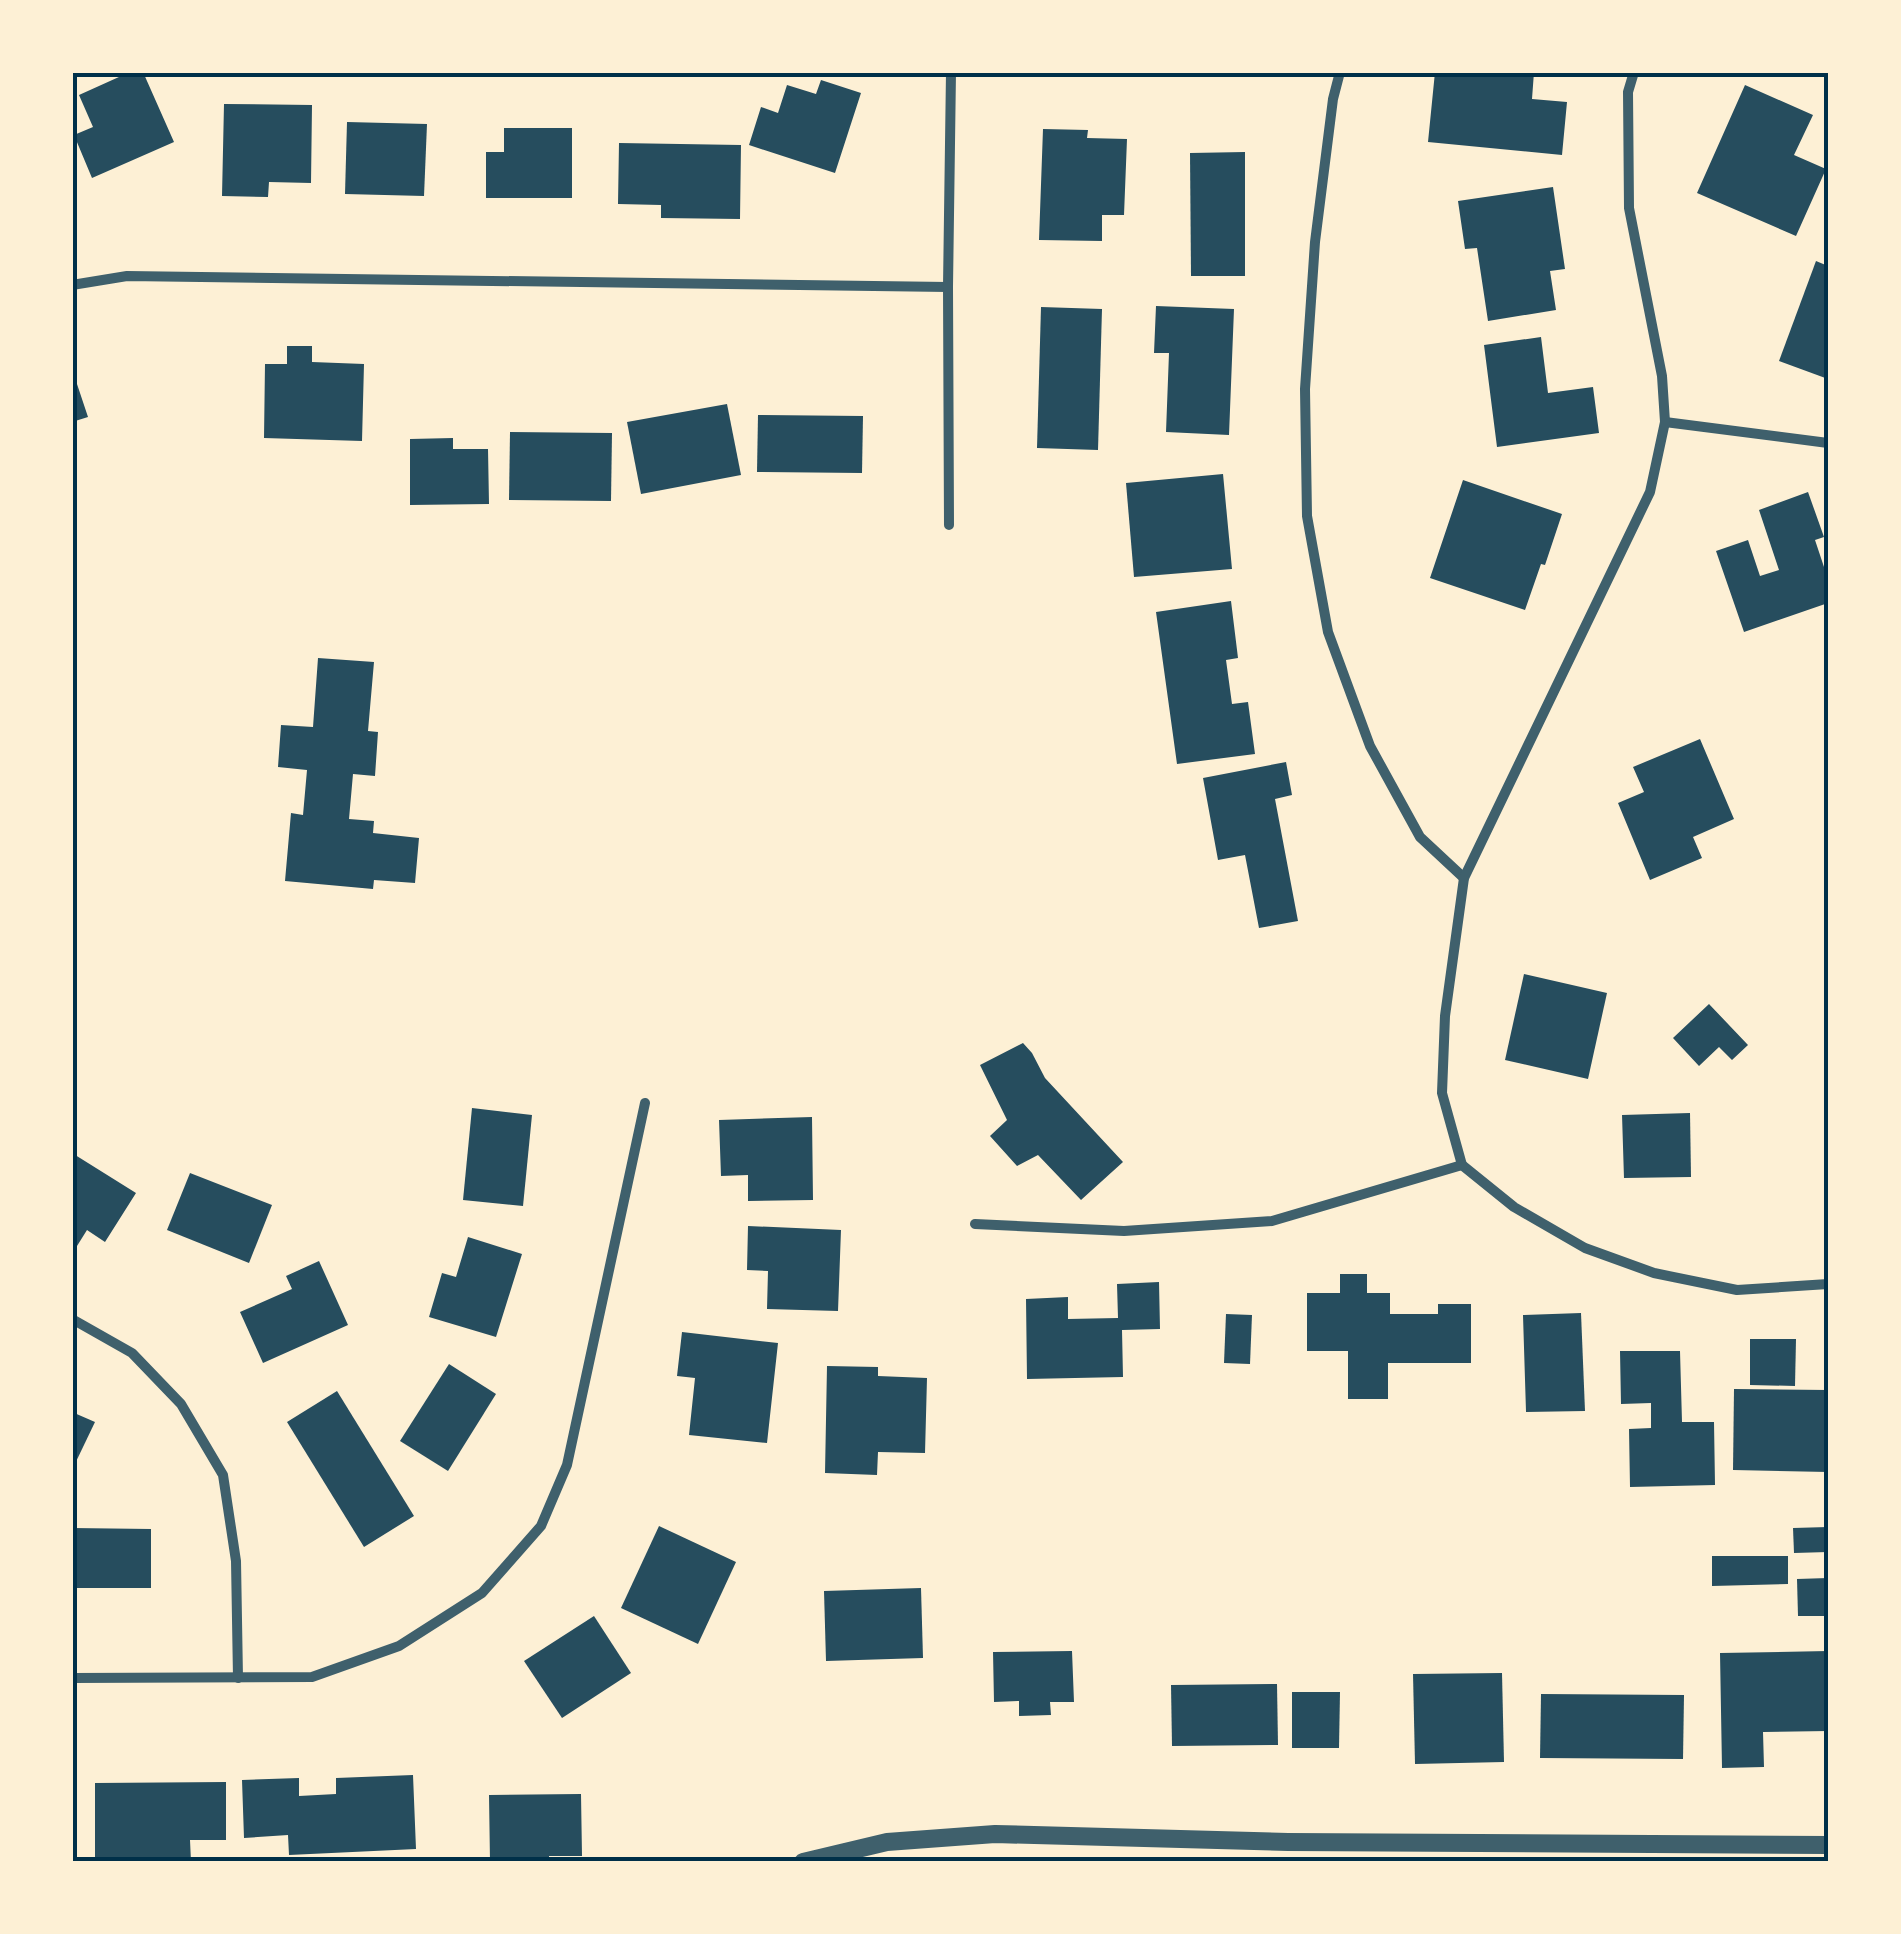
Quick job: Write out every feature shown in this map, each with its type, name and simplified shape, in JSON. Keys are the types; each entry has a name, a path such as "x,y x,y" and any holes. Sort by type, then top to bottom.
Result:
{"street":[{"path":"949,525 951,72"},
{"path":"1340,72 1315,242 1305,389 1307,516 1328,632 1370,746 1420,837 1464,878"},
{"path":"1634,72 1628,92 1629,208 1662,376 1665,422 1650,492 1464,878 1444,1016 1442,1093 1462,1165 1514,1208 1584,1248 1654,1273 1737,1290 1828,1284"},
{"path":"72,285 126,276 948,287"},
{"path":"1665,422 1828,443"},
{"path":"72,1678 312,1677 399,1646 482,1593 541,1526 567,1465 646,1104"},
{"path":"974,1224 1124,1231 1272,1221 1462,1165"},
{"path":"72,1319 132,1353 181,1404 223,1475 236,1561 238,1678"},
{"path":"803,1862 887,1842 995,1834 1288,1842 1828,1845"}],"building":[{"path":"130,72 143,72 174,142 92,178 74,135 93,127 79,95"},
{"path":"1435,72 1534,72 1532,99 1567,102 1562,155 1428,142"},
{"path":"821,80 861,93 835,173 749,145 761,107 778,113 787,85 816,94"},
{"path":"1745,85 1813,115 1794,155 1826,169 1796,236 1697,193"},
{"path":"224,104 312,105 311,183 269,182 268,197 222,196"},
{"path":"347,122 427,124 424,196 345,194"},
{"path":"504,128 572,128 572,198 486,198 486,152 504,152"},
{"path":"1043,129 1088,130 1087,138 1127,139 1124,215 1102,215 1102,241 1039,240"},
{"path":"619,143 741,145 740,219 661,218 661,205 618,204"},
{"path":"1245,152 1245,276 1191,276 1190,153"},
{"path":"1553,187 1565,269 1550,271 1556,310 1488,321 1477,248 1465,249 1458,201"},
{"path":"1816,261 1828,266 1828,379 1779,361"},
{"path":"1156,306 1234,309 1229,435 1166,432 1169,353 1154,353"},
{"path":"1041,307 1102,309 1098,450 1037,448"},
{"path":"1541,337 1548,393 1593,387 1599,433 1497,447 1484,345"},
{"path":"287,346 312,346 312,362 364,364 362,441 264,438 265,364 287,364"},
{"path":"72,369 88,417 72,422"},
{"path":"727,404 741,475 641,494 627,422"},
{"path":"758,415 863,416 862,473 757,472"},
{"path":"510,432 612,433 611,501 509,500"},
{"path":"453,438 453,449 488,449 489,504 410,505 410,439"},
{"path":"1223,474 1232,569 1134,577 1126,483"},
{"path":"1463,480 1562,514 1525,610 1430,578"},
{"path":"1808,492 1824,537 1815,540 1828,579 1828,603 1744,632 1716,551 1748,540 1760,576 1779,570 1759,510"},
{"path":"1231,601 1238,658 1226,660 1232,704 1248,702 1255,754 1177,764 1156,612"},
{"path":"318,658 374,662 368,731 378,732 375,776 353,774 349,819 374,821 373,833 419,838 415,883 374,880 373,889 285,881 291,813 303,815 307,770 278,767 281,725 313,727"},
{"path":"1700,739 1734,819 1693,837 1702,858 1650,880 1618,803 1644,792 1633,767"},
{"path":"1286,762 1292,795 1275,799 1298,921 1259,928 1245,855 1218,860 1203,778"},
{"path":"1524,974 1607,993 1588,1079 1505,1060"},
{"path":"1709,1004 1748,1045 1732,1060 1719,1047 1699,1066 1673,1038"},
{"path":"1023,1043 1045,1078 1123,1162 1081,1200 1038,1155 1017,1166 990,1136 1007,1120 980,1065"},
{"path":"472,1108 532,1115 523,1206 463,1200"},
{"path":"1690,1113 1691,1177 1624,1178 1622,1115"},
{"path":"812,1117 813,1200 748,1201 748,1175 721,1176 719,1120"},
{"path":"72,1153 136,1193 105,1242 87,1230 72,1254"},
{"path":"190,1173 272,1205 249,1263 167,1230"},
{"path":"748,1226 841,1230 838,1311 767,1309 768,1271 747,1270"},
{"path":"468,1237 522,1254 496,1337 429,1317 442,1273 456,1277"},
{"path":"319,1261 348,1325 263,1363 240,1312 292,1289 286,1276"},
{"path":"1340,1274 1367,1274 1367,1293 1390,1293 1390,1314 1438,1314 1438,1304 1471,1304 1471,1363 1388,1363 1388,1399 1348,1399 1348,1351 1307,1351 1307,1293 1340,1293"},
{"path":"1159,1282 1160,1329 1122,1330 1123,1377 1027,1379 1026,1299 1068,1297 1068,1319 1118,1318 1117,1284"},
{"path":"1581,1313 1585,1411 1526,1412 1523,1315"},
{"path":"1226,1314 1252,1315 1250,1364 1224,1363"},
{"path":"682,1332 778,1343 767,1443 689,1435 695,1378 677,1376"},
{"path":"1750,1339 1796,1339 1795,1386 1750,1385"},
{"path":"1620,1351 1680,1351 1682,1422 1714,1422 1715,1485 1630,1487 1629,1429 1651,1428 1651,1403 1621,1404"},
{"path":"449,1364 496,1394 448,1471 400,1441"},
{"path":"827,1366 878,1367 878,1376 927,1378 925,1453 878,1452 877,1475 825,1473"},
{"path":"1734,1389 1828,1390 1828,1472 1733,1470"},
{"path":"337,1391 414,1516 364,1547 287,1422"},
{"path":"72,1412 95,1422 72,1470"},
{"path":"659,1526 736,1562 698,1644 621,1608"},
{"path":"1828,1527 1828,1552 1794,1553 1793,1528"},
{"path":"72,1528 151,1529 151,1588 72,1588"},
{"path":"1712,1556 1788,1556 1788,1584 1712,1586"},
{"path":"1828,1578 1828,1616 1798,1616 1797,1579"},
{"path":"921,1588 923,1658 826,1661 824,1591"},
{"path":"594,1616 631,1673 562,1718 524,1661"},
{"path":"1072,1651 1074,1702 1050,1702 1051,1715 1019,1716 1019,1701 994,1702 993,1652"},
{"path":"1828,1651 1828,1731 1763,1732 1764,1767 1722,1768 1720,1653"},
{"path":"1502,1673 1504,1762 1415,1764 1413,1674"},
{"path":"1277,1684 1278,1745 1172,1746 1171,1685"},
{"path":"1292,1692 1340,1692 1339,1748 1292,1748"},
{"path":"1541,1694 1684,1695 1683,1759 1540,1758"},
{"path":"413,1775 416,1849 289,1855 288,1835 244,1838 242,1780 299,1778 299,1796 336,1794 336,1778"},
{"path":"226,1782 226,1840 190,1840 191,1862 95,1862 95,1783"},
{"path":"581,1794 582,1856 549,1856 549,1862 490,1862 489,1795"}]}
